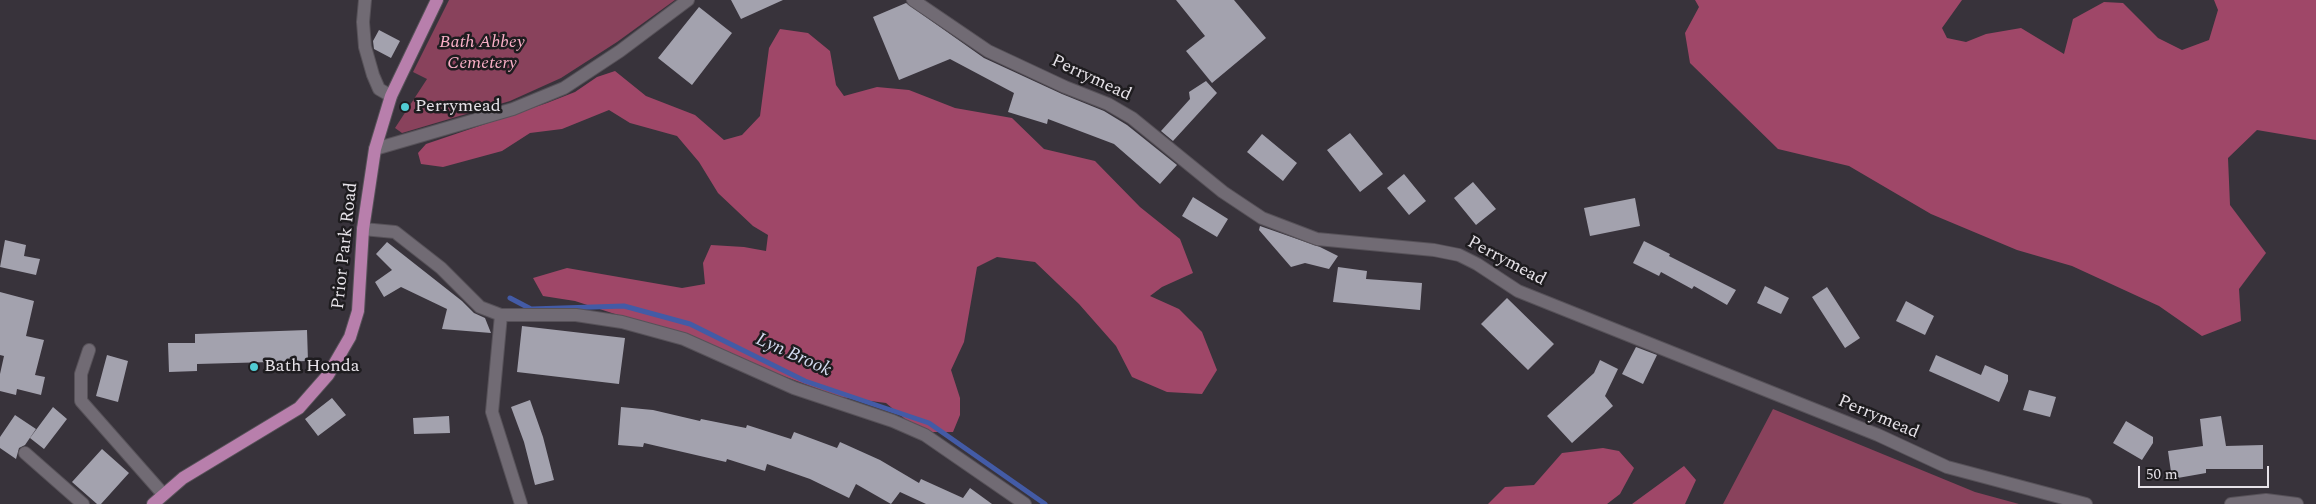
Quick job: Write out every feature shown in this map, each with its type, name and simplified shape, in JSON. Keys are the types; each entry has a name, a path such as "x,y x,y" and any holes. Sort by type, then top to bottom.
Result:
{"main road":[{"name":"Prior Park Road","path":"153,504 162,494 183,478 299,408 328,375 350,337 358,311 363,229 375,149 391,96 437,0"}],"street":[{"path":"365,0 363,22 368,56 379,89 391,96"},
{"path":"375,149 513,109 564,88 620,51 688,0"},
{"name":"Perrymead","path":"913,0 988,51 1065,87 1108,104 1132,118 1223,192 1262,218 1317,239 1434,250 1459,256 1477,264 1518,291 1878,436 1947,467 2086,504"},
{"path":"363,229 395,232 442,268 480,307 501,315 576,315 622,322 684,339 794,388 925,435 1025,504"},
{"path":"501,315 492,412 521,504"},
{"path":"88,350 81,374 81,401 162,494"},
{"path":"25,453 83,504"},
{"path":"2231,504 2266,500 2298,504"}],"green space":[{"name":"Bath Abbey Cemetery","path":"449,0 675,0 617,42 561,78 510,101 402,133 395,128 427,79 413,72"},
{"path":"1773,409 1975,492 2019,504 1723,504"}],"shaded area":[{"path":"1695,0 1962,0 1942,28 1947,38 1966,42 1986,34 2021,28 2064,54 2073,19 2104,2 2123,3 2158,38 2182,50 2209,40 2218,10 2214,0 2316,0 2316,140 2257,130 2228,158 2230,205 2266,253 2239,289 2241,321 2202,336 2159,306 2072,266 2017,250 1931,214 1849,166 1778,149 1690,63 1685,33 1699,7"},
{"path":"780,29 808,33 830,51 836,85 844,96 877,87 909,90 955,108 1012,118 1044,149 1095,161 1140,207 1180,239 1193,273 1162,287 1150,296 1179,309 1202,332 1217,370 1202,394 1167,392 1132,377 1116,346 1079,304 1035,262 997,257 977,267 964,342 951,370 960,398 960,415 953,432 930,432 905,419 886,403 840,397 618,315 575,301 543,296 533,278 567,268 682,288 705,284 703,263 711,245 744,247 766,251 768,235 753,226 718,193 699,162 677,136 630,123 609,110 562,129 530,133 502,151 443,167 421,164 418,153 426,144 547,103 575,92 597,77 615,71 646,96 695,115 724,140 742,135 760,116 769,48"},
{"path":"1603,448 1619,451 1634,468 1620,494 1607,504 1488,504 1505,487 1534,485 1562,453"},
{"path":"1684,466 1696,480 1685,504 1632,504"}],"building":[{"path":"731,0 783,0 741,19"},
{"path":"1176,0 1234,0 1266,38 1212,83 1186,51 1205,36"},
{"path":"906,3 984,58 1104,111 1127,125 1177,165 1160,184 1114,144 1048,119 1047,124 1008,112 1014,93 950,59 899,80 873,17"},
{"path":"699,7 732,33 692,85 658,58"},
{"path":"379,30 400,41 391,58 374,49 373,41"},
{"path":"1206,81 1217,93 1173,141 1161,131 1190,99 1189,92"},
{"path":"1350,133 1383,174 1360,192 1327,150"},
{"path":"1262,134 1297,163 1283,181 1247,152"},
{"path":"1404,174 1426,201 1409,215 1387,188"},
{"path":"1473,182 1496,209 1476,225 1454,198"},
{"path":"1193,197 1228,219 1217,237 1182,216"},
{"path":"1635,198 1640,226 1590,236 1584,208"},
{"path":"1260,226 1320,247 1338,256 1329,269 1305,263 1291,267 1259,230"},
{"path":"5,240 26,245 24,256 40,259 36,275 0,267"},
{"path":"1644,241 1736,290 1727,305 1694,286 1692,289 1661,272 1659,276 1633,263"},
{"path":"387,242 462,301 474,313 485,318 491,333 442,329 447,309 401,287 384,297 375,282 392,270 376,254"},
{"path":"1338,267 1367,271 1366,279 1422,283 1420,310 1333,302"},
{"path":"1765,286 1789,298 1781,314 1757,303"},
{"path":"1827,287 1860,338 1845,348 1812,297"},
{"path":"0,292 34,301 26,336 44,340 35,375 45,377 41,395 17,389 16,395 0,391 0,374 4,356 0,355"},
{"path":"1507,298 1554,344 1528,370 1481,324"},
{"path":"1906,301 1934,316 1925,335 1896,321"},
{"path":"522,326 625,338 619,384 517,372"},
{"path":"307,330 308,361 197,364 197,371 169,372 168,343 195,343 195,334"},
{"path":"1636,347 1657,355 1643,384 1622,374"},
{"path":"107,355 128,361 118,402 96,396"},
{"path":"1936,355 1981,375 1985,365 2008,375 2008,381 1999,402 1929,371"},
{"path":"1600,360 1618,369 1605,396 1613,406 1572,443 1547,416 1594,373"},
{"path":"2029,390 2056,397 2050,417 2023,410"},
{"path":"332,398 346,415 318,436 305,419"},
{"path":"530,400 543,437 554,480 535,485 524,442 511,407"},
{"path":"53,407 67,419 44,449 30,438"},
{"path":"621,407 653,410 700,421 701,419 746,428 747,425 791,439 794,432 837,448 840,442 880,460 919,483 921,479 963,498 970,488 992,504 926,504 900,492 891,504 856,484 849,498 810,479 767,464 765,471 727,459 726,462 644,443 643,447 618,445"},
{"path":"15,415 36,429 25,445 19,448 16,459 0,448 0,437"},
{"path":"449,416 450,433 414,434 413,418"},
{"path":"2221,416 2226,446 2263,445 2263,469 2206,469 2206,473 2172,479 2168,451 2203,446 2200,419"},
{"path":"2126,421 2153,437 2153,443 2142,460 2113,443"},
{"path":"102,449 129,473 101,504 97,504 72,482"}],"waterway":[{"name":"Lyn Brook","path":"510,298 531,309 624,306 690,324 805,381 929,423 1045,504"}],"place":[{"name":"Perrymead","path":"405,107"},
{"name":"Bath Honda","path":"254,367"}]}
